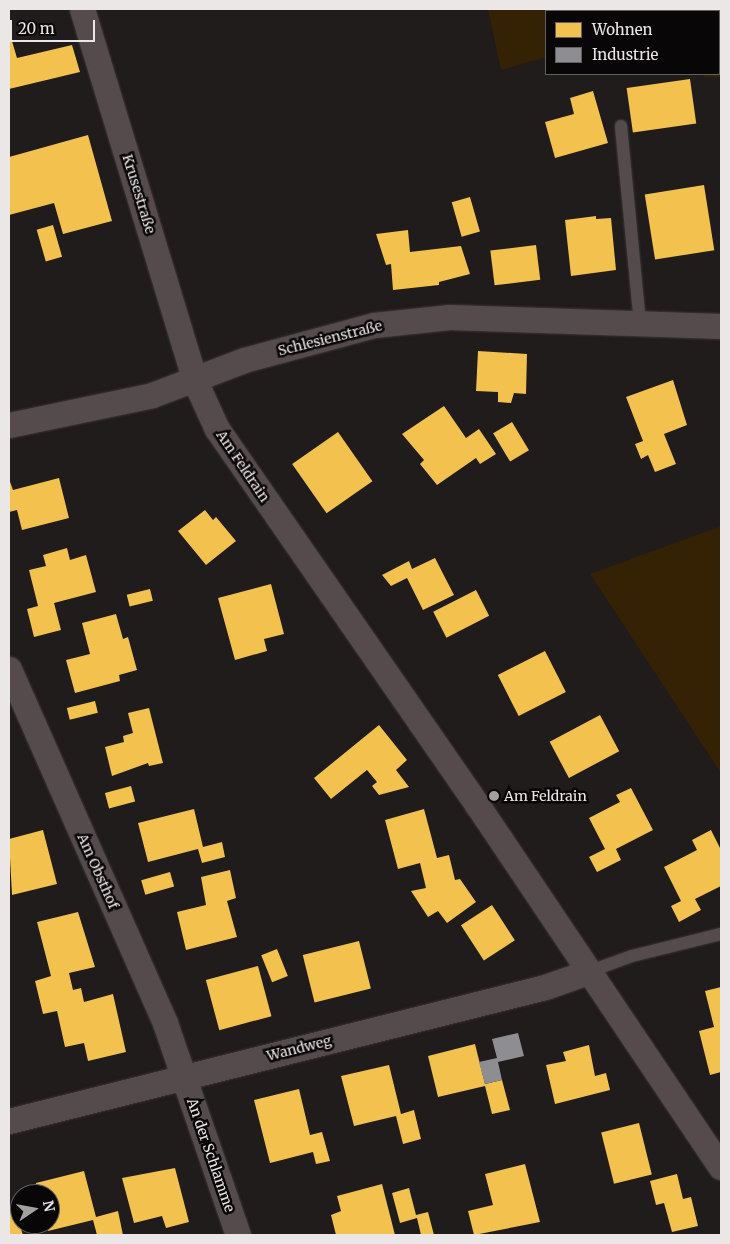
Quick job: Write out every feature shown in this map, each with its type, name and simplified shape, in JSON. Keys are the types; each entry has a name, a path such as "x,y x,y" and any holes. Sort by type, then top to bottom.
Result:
{"street":[{"name":"Krusestraße","path":"82,9 195,381"},
{"name":"Schlesienstraße","path":"9,425 152,394 195,381 244,360 374,325 450,317 721,326"},
{"name":"Am Feldrain","path":"195,381 217,429 478,806 721,1167"},
{"name":"Am Obsthof","path":"9,669 165,1023 183,1075"},
{"name":"Wandweg","path":"9,1121 183,1075 545,987 588,972"},
{"name":"An der Schlamme","path":"183,1075 238,1235"}],"lane":[{"path":"620,126 640,324"},
{"path":"588,972 632,956 721,934"}],"shaded area":[{"path":"488,9 721,9 721,77 704,77 703,75 720,75 720,10 545,10 545,57 501,70"},
{"path":"721,526 721,773 590,574"}],"building: Wohnen":[{"path":"9,31 17,58 72,45 80,72 9,89"},
{"path":"690,79 696,124 633,132 627,88"},
{"path":"593,91 608,143 555,158 545,122 574,114 570,98"},
{"path":"88,135 112,221 63,234 54,203 9,215 9,157"},
{"path":"704,185 714,250 655,260 645,194"},
{"path":"470,197 480,232 462,237 452,202"},
{"path":"596,216 596,219 611,218 616,270 571,276 565,220"},
{"path":"53,225 62,257 46,261 37,230"},
{"path":"408,230 410,252 461,246 470,274 439,282 439,285 393,290 391,264 386,265 376,234"},
{"path":"536,245 540,280 495,285 490,251"},
{"path":"478,351 527,354 526,394 514,393 511,403 498,402 498,392 476,391"},
{"path":"673,380 687,425 664,434 676,464 655,472 648,455 641,459 635,444 643,441 626,397"},
{"path":"444,406 466,438 479,429 496,454 480,464 476,458 437,485 420,464 424,460 402,434"},
{"path":"512,422 529,450 510,462 493,433"},
{"path":"338,432 372,481 327,513 292,464"},
{"path":"59,478 69,518 22,530 17,510 9,512 9,479 13,490"},
{"path":"205,510 213,520 216,517 236,541 206,565 178,531"},
{"path":"67,548 70,560 86,555 96,592 54,603 61,630 34,637 27,609 38,606 29,570 46,566 43,555"},
{"path":"435,558 454,595 423,610 407,578 391,586 382,575 409,561 412,569"},
{"path":"271,584 284,634 264,639 267,651 235,660 218,598"},
{"path":"150,589 153,601 130,606 127,595"},
{"path":"476,590 489,616 446,638 433,612"},
{"path":"116,614 123,639 128,637 137,670 119,675 120,681 75,693 66,660 90,654 82,623"},
{"path":"545,651 566,692 519,716 498,675"},
{"path":"95,701 98,713 70,720 67,708"},
{"path":"149,708 163,763 149,766 148,763 112,776 105,747 124,742 123,736 133,733 128,713"},
{"path":"600,715 619,751 569,778 550,742"},
{"path":"379,725 407,760 396,770 409,787 379,795 372,786 377,782 367,770 331,799 314,778"},
{"path":"131,786 135,801 109,808 105,793"},
{"path":"631,788 653,830 616,849 621,860 597,872 589,857 605,849 589,818 620,802 616,795"},
{"path":"194,809 203,847 222,842 225,857 202,863 198,849 148,862 138,823"},
{"path":"424,809 437,858 449,855 455,880 460,879 476,902 447,923 438,911 428,917 411,891 426,888 420,863 398,869 385,820"},
{"path":"43,830 57,884 12,895 9,839"},
{"path":"711,830 721,850 721,886 695,899 701,910 679,922 671,906 681,901 664,867 697,850 692,840"},
{"path":"230,870 236,898 227,901 237,937 186,950 177,912 206,905 201,877"},
{"path":"170,872 174,886 145,895 141,880"},
{"path":"492,905 515,940 484,960 461,925"},
{"path":"78,912 95,967 69,973 73,990 81,988 84,1002 113,994 126,1052 88,1061 84,1043 65,1047 57,1011 43,1014 35,981 51,976 37,922"},
{"path":"359,941 371,989 315,1003 303,955"},
{"path":"277,949 288,976 272,982 261,955"},
{"path":"258,966 271,1016 219,1030 206,980"},
{"path":"721,987 721,1072 710,1075 699,1031 714,1027 705,991"},
{"path":"475,1044 485,1084 502,1080 510,1110 492,1114 485,1086 438,1097 428,1056"},
{"path":"589,1045 595,1076 606,1073 610,1090 555,1104 546,1065 566,1061 563,1052"},
{"path":"389,1065 401,1114 414,1110 421,1139 403,1144 396,1116 354,1126 341,1076"},
{"path":"299,1089 310,1135 322,1132 330,1161 316,1164 313,1152 270,1163 254,1100"},
{"path":"639,1123 652,1174 614,1184 601,1132"},
{"path":"525,1164 540,1222 474,1235 468,1211 493,1205 485,1174"},
{"path":"175,1168 189,1222 166,1228 162,1216 134,1223 122,1178"},
{"path":"84,1171 96,1217 118,1211 123,1235 97,1235 93,1220 60,1228 60,1184 36,1183"},
{"path":"677,1174 683,1199 691,1197 698,1226 672,1232 664,1203 656,1205 650,1181"},
{"path":"382,1184 395,1235 336,1235 331,1215 341,1211 337,1196"},
{"path":"409,1188 416,1215 428,1212 434,1235 421,1235 417,1218 400,1223 392,1193"},
{"path":"9,1209 10,1234 23,1235 9,1235"}],"building: Industrie":[{"path":"518,1033 524,1056 498,1062 502,1080 485,1084 479,1062 497,1058 492,1039"}],"place":[{"name":"Am Feldrain","path":"494,796"}]}
